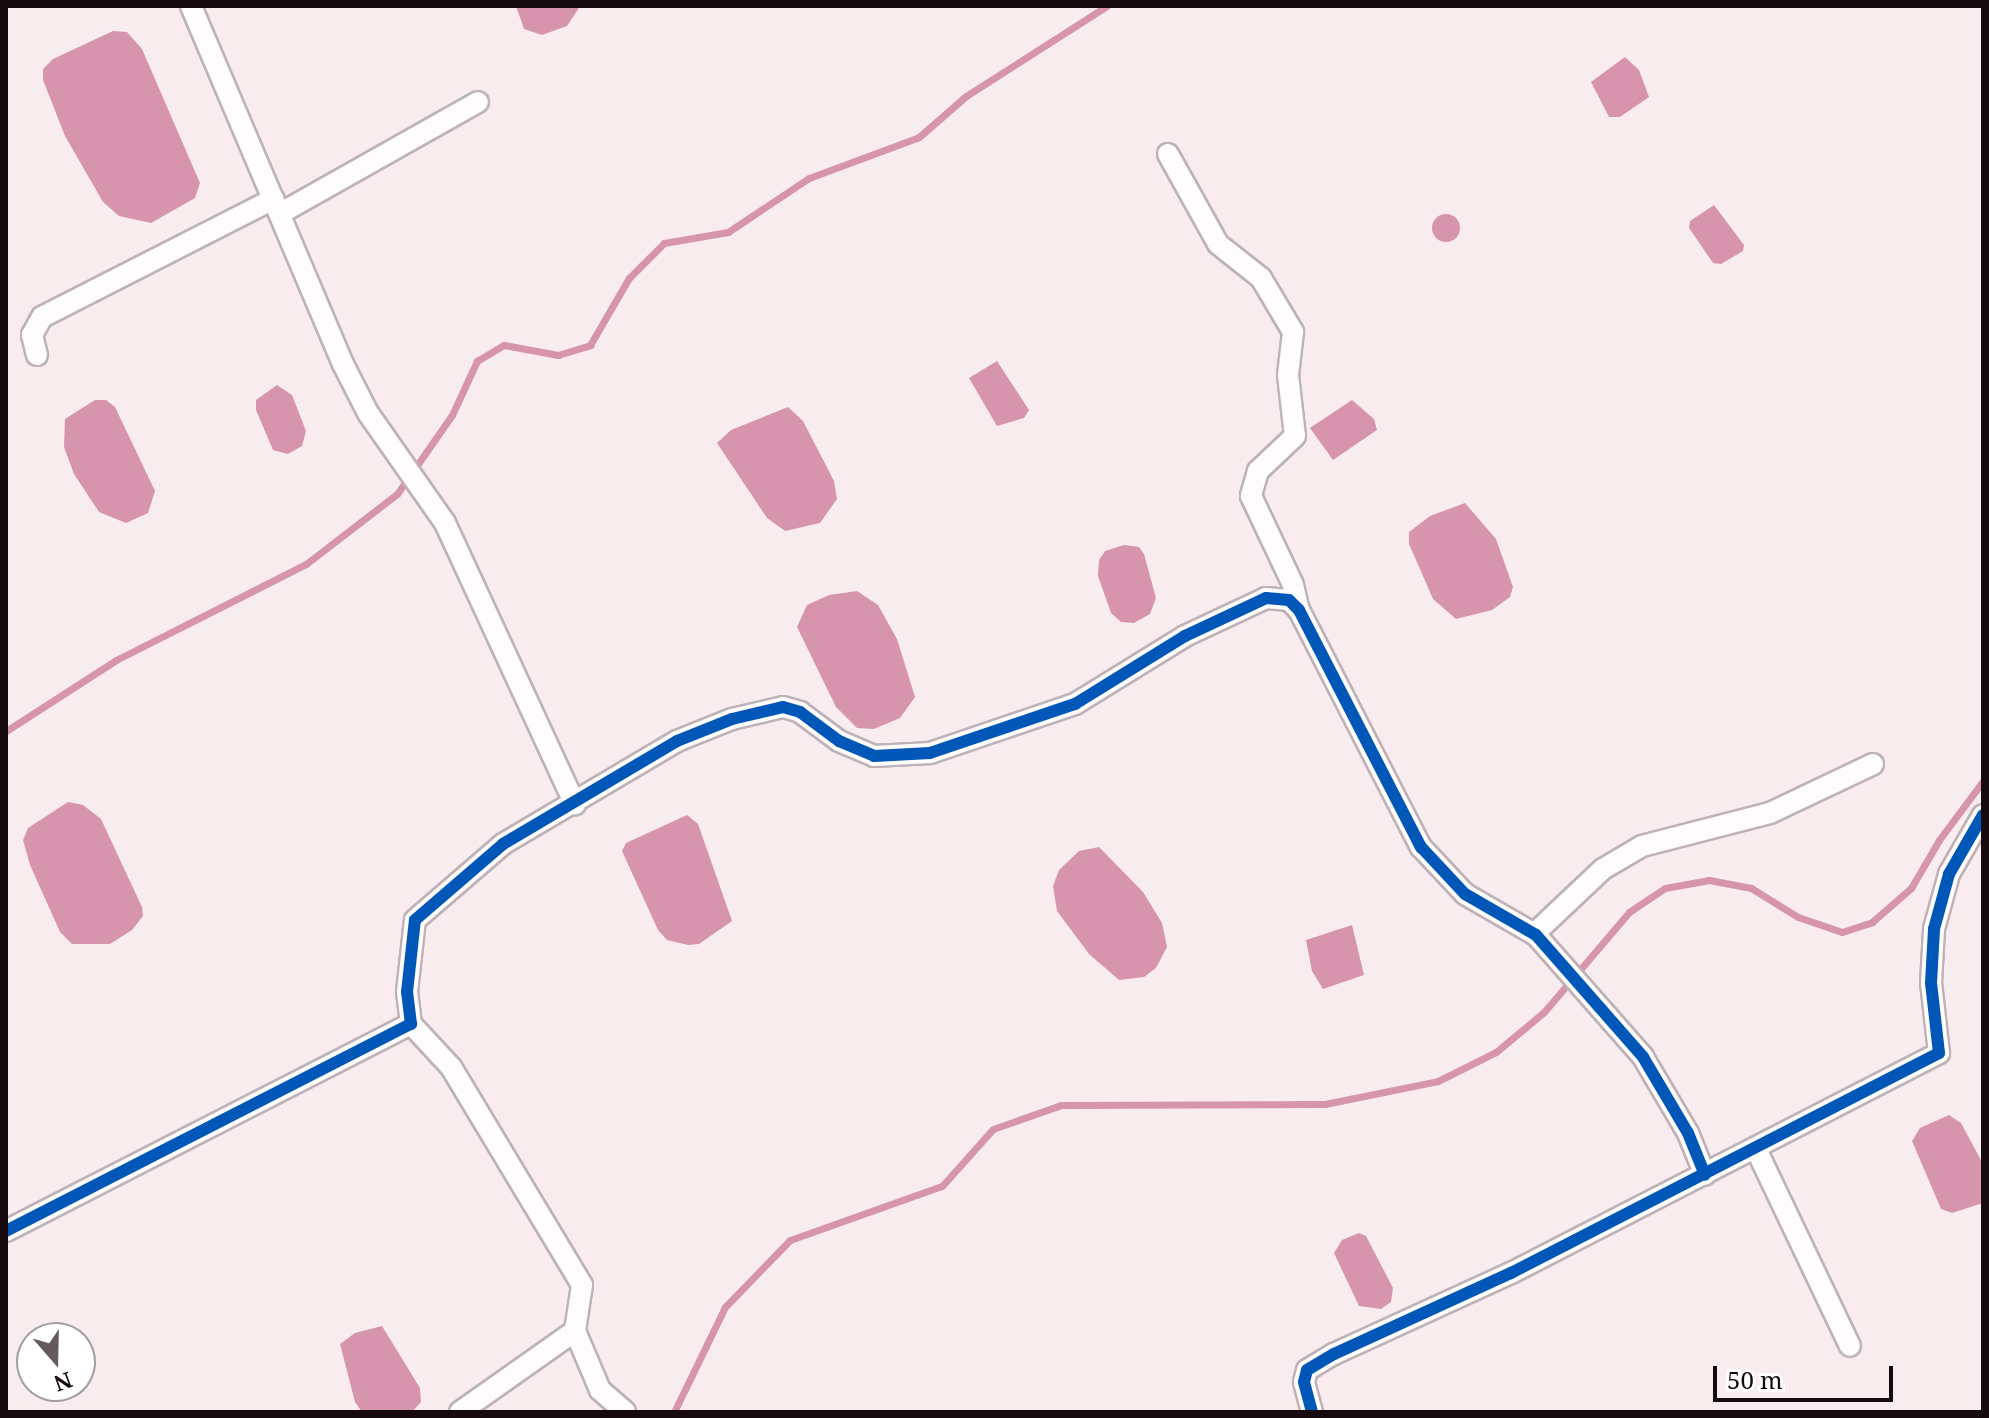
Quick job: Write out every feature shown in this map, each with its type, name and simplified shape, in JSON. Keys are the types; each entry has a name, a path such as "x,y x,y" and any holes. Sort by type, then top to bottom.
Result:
{"street":[{"path":"191,6 343,364 397,454 429,494 575,804"},
{"path":"37,355 32,335 42,317 278,206 478,102"},
{"path":"1168,154 1210,233 1261,278 1293,332 1288,375 1295,436 1258,471 1251,496 1293,585 1299,610 1421,847 1465,894 1534,934 1643,1057 1688,1133 1705,1175"},
{"path":"625,1412 600,1390 575,1331 582,1285 451,1067 411,1024 407,992 415,920 503,844 677,741 732,719 783,707 800,712 839,741 874,756 930,753 1075,704 1185,636 1260,599 1289,600 1299,610"},
{"path":"1534,934 1603,869 1642,846 1770,813 1873,764"},
{"path":"1312,1412 1304,1382 1307,1370 1334,1354 1511,1273 1939,1053 1931,983 1934,929 1949,874 1983,815"},
{"path":"6,1231 411,1024"},
{"path":"1756,1149 1850,1346"},
{"path":"460,1412 575,1331"}],"shaded area":[{"path":"516,6 579,8 567,26 542,35 524,29"},
{"path":"113,31 127,32 142,49 200,183 195,198 151,223 119,216 103,202 65,136 43,80 43,69 53,59"},
{"path":"1625,57 1639,70 1649,97 1620,117 1609,117 1591,82"},
{"path":"1714,205 1744,245 1743,251 1721,264 1713,263 1689,228 1690,221"},
{"path":"1446,214 1456,218 1460,228 1456,238 1446,242 1436,238 1432,228 1436,218"},
{"path":"997,361 1029,410 1024,418 997,426 969,378"},
{"path":"277,385 292,395 306,431 302,446 288,454 273,450 256,410 256,400"},
{"path":"95,400 106,400 115,407 155,491 148,513 126,523 99,512 74,474 64,447 65,419"},
{"path":"1352,400 1374,419 1377,430 1333,460 1310,428"},
{"path":"788,407 803,421 834,481 837,499 820,523 785,531 767,518 717,443 731,430"},
{"path":"1465,503 1496,539 1513,587 1510,597 1492,610 1456,619 1433,599 1409,544 1409,532 1430,516"},
{"path":"1124,545 1139,547 1144,554 1156,598 1150,614 1134,623 1121,622 1111,613 1098,576 1099,560 1105,551"},
{"path":"857,591 878,605 897,639 915,697 900,718 874,729 857,728 836,707 797,627 807,605 829,595"},
{"path":"68,802 83,805 101,819 142,907 143,916 132,930 110,944 72,944 60,932 30,865 23,840 28,828"},
{"path":"687,815 698,824 732,921 699,944 688,945 667,940 658,930 622,851 626,843"},
{"path":"1099,847 1143,892 1162,923 1167,947 1156,968 1144,977 1119,980 1089,954 1057,911 1053,886 1059,870 1079,851"},
{"path":"1352,925 1364,975 1323,989 1312,971 1306,940"},
{"path":"1949,1115 1961,1123 1983,1164 1983,1203 1952,1213 1941,1209 1912,1141 1920,1128"},
{"path":"1359,1233 1366,1236 1393,1288 1391,1302 1381,1309 1359,1306 1334,1253 1342,1240"},
{"path":"382,1326 420,1388 421,1402 412,1412 362,1412 355,1402 340,1344 355,1333"}],"waterway":[{"path":"6,731 116,660 306,564 397,494 452,415 477,361 504,345 558,355 590,345 629,278 664,243 728,232 809,178 919,137 966,96 1107,6"},
{"path":"674,1412 725,1307 790,1240 942,1186 993,1129 1061,1105 1325,1104 1438,1081 1496,1052 1544,1012 1629,912 1665,888 1709,880 1751,888 1798,917 1842,932 1872,922 1911,888 1939,840 1983,781"}],"cycle path":[{"path":"6,1231 411,1024 407,992 415,920 503,844 677,741 732,719 783,707 800,712 839,741 874,756 930,753 1075,704 1185,636 1266,598 1289,600 1299,610 1421,847 1465,894 1536,935 1643,1057 1688,1133 1705,1175"},
{"path":"1312,1412 1304,1382 1307,1370 1334,1354 1511,1273 1939,1053 1931,983 1934,929 1949,874 1983,815"}]}
